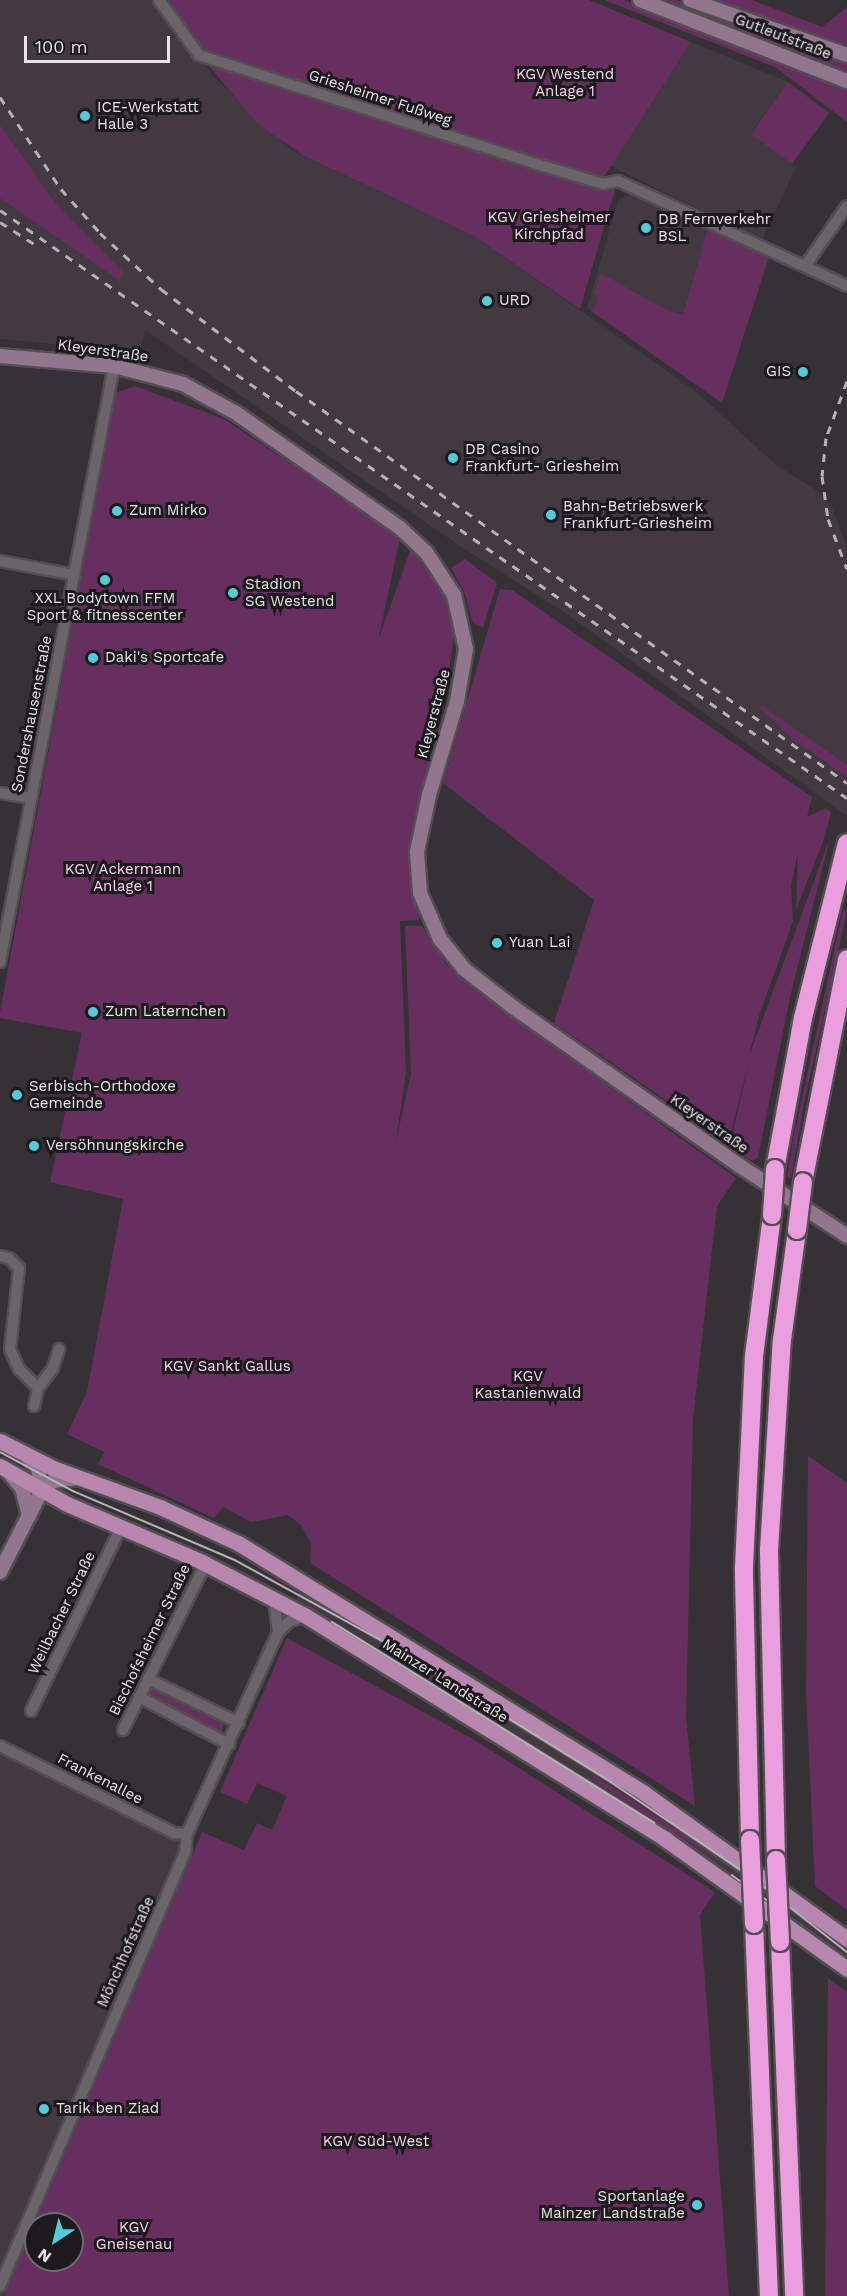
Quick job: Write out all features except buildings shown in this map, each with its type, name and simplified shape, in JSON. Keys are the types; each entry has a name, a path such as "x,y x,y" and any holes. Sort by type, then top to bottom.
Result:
{"highway":[{"path":"769,2296 750,1840 744,1567 754,1356 772,1215 775,1169 803,1018 847,843"},
{"path":"794,2296 776,1860 769,1550 782,1340 803,1182 847,959"}],"main road":[{"name":"Mainzer Landstraße","path":"0,1441 80,1478 211,1530 301,1580 644,1793 847,1939"},
{"name":"Mainzer Landstraße","path":"3,1468 42,1490 120,1527 202,1562 306,1616 665,1839 847,1969"}],"street":[{"name":"Griesheimer Fußweg","path":"159,0 199,55 603,184 618,181 805,266"},
{"name":"Gutleutstraße","path":"640,0 847,81"},
{"name":"Gutleutstraße","path":"690,0 847,55"},
{"path":"847,207 805,266 847,286"},
{"name":"Kleyerstraße","path":"0,356 114,366 183,384 216,400 400,528 437,564 454,595 465,649 457,701 419,832 418,878 430,924 454,958 477,980 753,1175 847,1236"},
{"name":"Sondershausenstraße","path":"0,962 114,366"},
{"path":"0,561 75,575"},
{"path":"0,793 32,798"},
{"path":"0,1256 9,1258 19,1268 10,1349 14,1362 38,1388"},
{"path":"34,1406 38,1388 53,1368 59,1349"},
{"path":"23,1453 38,1468 42,1490"},
{"path":"3,1468 22,1488 29,1516"},
{"path":"0,1572 42,1490 53,1481 80,1478"},
{"name":"Weilbacher Straße","path":"31,1711 120,1527"},
{"name":"Bischofsheimer Straße","path":"123,1730 201,1573 202,1562"},
{"path":"274,1599 278,1632"},
{"path":"278,1632 290,1621 306,1616"},
{"name":"Mönchhofstraße","path":"0,2286 5,2262 183,1858 186,1834 239,1723 278,1632"},
{"path":"148,1679 239,1723"},
{"path":"139,1697 229,1744"},
{"name":"Frankenallee","path":"0,1746 174,1833 186,1834"}],"shaded area":[{"path":"0,0 156,0 212,75 294,152 474,236 694,390 776,465 816,490 832,507 847,547 847,816 564,612 466,550 145,330 140,352 0,339"},
{"path":"691,42 788,82 751,133 796,167 762,240 611,166"},
{"path":"630,195 708,228 683,314 669,311 601,273 594,292 598,301 591,311 587,308 618,201"},
{"path":"302,1588 692,1835 847,1946 847,1962 295,1602"},
{"path":"0,1754 195,1849 40,2212 24,2212 24,2249 4,2296 0,2296"}],"green space":[{"name":"KGV Westend Anlage 1","path":"156,0 589,0 691,42 602,180 204,53 201,63"},
{"path":"604,0 624,0 847,87 847,122 775,67"},
{"path":"655,0 676,0 847,59 847,74"},
{"path":"708,0 752,0 822,27 847,7 847,50"},
{"name":"KGV Griesheimer Kirchpfad","path":"204,60 575,178 578,183 587,182 615,190 580,309 474,236 304,156 257,123"},
{"path":"788,82 829,113 792,164 751,134"},
{"path":"0,125 56,204 124,273 119,280 0,198"},
{"path":"708,228 769,257 722,403 591,311 598,301 594,292 601,273 669,311 683,314"},
{"path":"135,386 224,419 400,537 378,641 411,548 443,591 455,630 444,702 411,836 419,920 400,921 406,1072 396,1141 411,1074 405,926 422,926 446,964 468,985 736,1178 717,1206 693,1418 686,1717 695,1806 310,1563 311,1543 301,1525 288,1515 251,1522 223,1507 214,1518 98,1464 104,1452 67,1434 87,1392 123,1199 50,1182 82,1033 0,1018 0,1012 115,393"},
{"path":"465,559 497,583 483,628 473,623 464,591 451,568"},
{"path":"500,589 512,590 812,797 807,817 826,808 831,812 824,839 796,910 798,853 791,885 793,921 759,1016 749,1056 830,838 790,997 758,1158 752,1161 738,1152 733,1132 749,1062 728,1143 554,1023 594,900 443,783"},
{"path":"761,705 847,765 847,777 797,742 760,708"},
{"path":"843,909 847,911 804,1104 791,1179 787,1176 794,1135"},
{"path":"808,1456 847,1483 847,1910 815,1886 806,1691"},
{"path":"287,1638 471,1738 715,1892 700,1915 729,2296 4,2296 24,2249 24,2272 84,2272 84,2212 40,2212 202,1832 244,1850 257,1823 272,1830 287,1796 257,1783 247,1804 220,1792"},
{"path":"156,1686 224,1720 222,1733 216,1735 151,1701 149,1691"},
{"path":"593,1775 684,1834 720,1862 594,1781"},
{"path":"828,1978 847,1992 847,2296 825,2296"}],"tram line":[{"path":"0,1452 73,1491 235,1560 395,1648 611,1782 757,1881 847,1952"},
{"path":"332,1622 655,1823"},
{"path":"732,1875 771,1903"}],"railway":[{"path":"0,97 61,189 100,233 161,289 296,391 847,783"},
{"path":"0,210 847,798"},
{"path":"0,222 36,245"},
{"path":"847,381 826,438 822,476 828,519 847,569"}],"place":[{"name":"ICE-Werkstatt Halle 3","path":"85,116"},
{"name":"DB Fernverkehr BSL","path":"646,228"},
{"name":"URD","path":"487,301"},
{"name":"GIS","path":"803,372"},
{"name":"DB Casino Frankfurt- Griesheim","path":"453,458"},
{"name":"Zum Mirko","path":"117,511"},
{"name":"Bahn-Betriebswerk Frankfurt-Griesheim","path":"551,515"},
{"name":"XXL Bodytown FFM Sport & fitnesscenter","path":"105,580"},
{"name":"Stadion SG Westend","path":"233,593"},
{"name":"Daki's Sportcafe","path":"93,658"},
{"name":"Yuan Lai","path":"497,943"},
{"name":"Zum Laternchen","path":"93,1012"},
{"name":"Serbisch-Orthodoxe Gemeinde","path":"17,1095"},
{"name":"Versöhnungskirche","path":"34,1146"},
{"name":"Tarik ben Ziad","path":"44,2109"},
{"name":"Sportanlage Mainzer Landstraße","path":"697,2205"}],"park label":[{"name":"KGV Ackermann Anlage 1","path":"123,878"},
{"name":"KGV Sankt Gallus","path":"227,1367"},
{"name":"KGV Kastanienwald","path":"528,1384"},
{"name":"KGV Süd-West","path":"376,2142"},
{"name":"KGV Gneisenau","path":"134,2236"}]}
